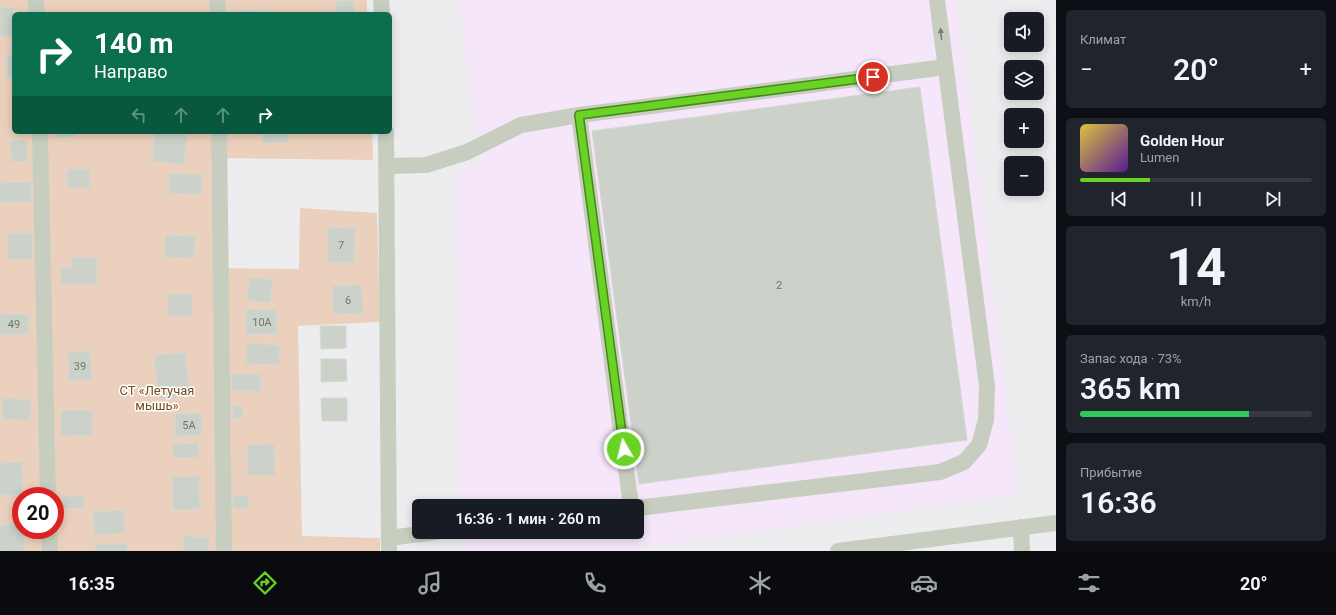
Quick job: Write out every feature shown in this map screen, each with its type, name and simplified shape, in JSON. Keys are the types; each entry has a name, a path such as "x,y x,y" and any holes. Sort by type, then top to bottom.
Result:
{"street":[{"path":"36,0 37,12"},
{"path":"218,0 218,12"},
{"path":"381,0 382,12"},
{"path":"644,507 940,472 964,462 979,445 986,420 987,386 937,0"},
{"path":"387,166 426,165 467,152 521,125 579,115 945,67"},
{"path":"579,115 630,499"},
{"path":"40,134 48,487"},
{"path":"219,134 224,551"},
{"path":"386,134 389,544 412,538"},
{"path":"838,551 1056,523"},
{"path":"1021,527 1022,551"},
{"path":"49,539 50,551"}],"shaded area":[{"path":"459,0 956,0 1018,494 619,551 467,551 464,539 644,539 644,499 460,499 457,172 483,160 476,135"}],"green space":[{"name":"СТ «Летучая мышь»","path":"0,0 367,0 367,12 12,12 12,134 372,134 373,160 211,158 213,268 299,269 300,208 377,213 380,322 298,326 302,536 380,538 380,551 0,551"}],"building":[{"path":"336,1 354,1 354,12 336,12"},
{"path":"13,7 12,36 0,37 0,8"},
{"path":"240,10 265,11 265,12 240,12"},
{"path":"7,55 12,55 12,78 7,78"},
{"path":"920,87 967,440 639,484 592,131"},
{"path":"55,134 75,134 75,137 56,138"},
{"path":"155,134 187,134 184,164 152,161"},
{"path":"262,134 288,134 288,142 262,143"},
{"path":"26,140 28,161 12,162 10,141"},
{"path":"67,169 90,169 90,188 67,188"},
{"path":"170,173 202,175 201,195 169,193"},
{"path":"30,182 31,202 0,203 0,183"},
{"path":"328,227 355,228 354,263 328,263"},
{"path":"32,233 32,259 8,259 8,234"},
{"path":"165,235 195,236 194,258 165,257"},
{"path":"72,257 97,258 97,284 61,284 61,268 72,268"},
{"path":"250,277 273,280 270,303 246,300"},
{"path":"362,285 363,313 333,314 332,286"},
{"path":"168,294 192,294 192,316 168,316"},
{"path":"247,309 277,310 277,334 246,334"},
{"path":"0,314 29,314 29,334 0,335"},
{"path":"320,326 346,326 346,348 321,349"},
{"path":"247,343 280,345 279,365 246,364"},
{"path":"90,351 92,379 69,381 68,352"},
{"path":"185,352 190,395 159,399 154,356"},
{"path":"321,359 346,359 347,381 321,382"},
{"path":"232,374 261,374 261,392 231,391"},
{"path":"3,398 31,400 30,420 2,419"},
{"path":"321,398 347,398 347,421 322,421"},
{"path":"242,405 243,418 233,419 232,406"},
{"path":"92,410 92,435 61,436 61,411"},
{"path":"202,413 202,435 175,436 175,414"},
{"path":"198,443 199,457 173,458 173,444"},
{"path":"274,444 275,475 248,475 247,445"},
{"path":"22,462 23,487 12,487 12,495 0,495 0,463"},
{"path":"199,476 200,509 173,510 172,477"},
{"path":"233,495 248,495 248,509 233,508"},
{"path":"64,496 84,496 84,509 64,508"},
{"path":"124,510 125,533 95,535 93,512"},
{"path":"12,524 12,539 24,539 25,551 0,551 0,525"},
{"path":"183,536 209,537 209,551 183,551"},
{"path":"95,544 127,544 127,551 95,551"}],"route":[{"path":"624,449 579,115 873,77"}]}
